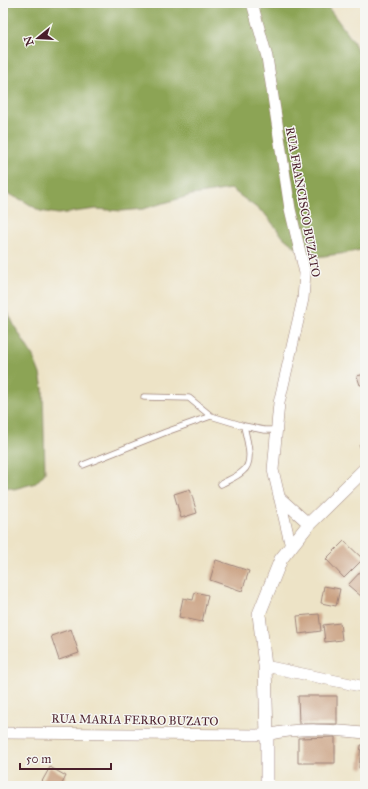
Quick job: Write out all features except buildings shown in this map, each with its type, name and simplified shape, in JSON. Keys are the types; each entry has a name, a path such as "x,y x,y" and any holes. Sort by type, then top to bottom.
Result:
{"street":[{"name":"RUA FRANCISCO BUZATO","path":"252,3 267,56 290,209 305,273 303,299 279,403 273,470 291,547"},
{"path":"267,786 268,735 265,666 259,614 281,559 310,524 365,469"},
{"path":"279,497 310,524"},
{"path":"265,666 365,687"},
{"name":"RUA MARIA FERRO BUZATO","path":"3,733 268,735 285,730 332,730 365,733"}],"lane":[{"path":"144,397 189,398 211,416 244,426 264,430 277,430"},
{"path":"83,465 211,416"},
{"path":"221,484 244,471 248,465 249,454 244,426"}],"green space":[{"path":"3,3 325,3 353,41 365,66 365,249 316,257 301,252 283,237 265,214 231,189 192,195 143,209 121,211 96,209 58,214 40,211 24,201 3,192"},
{"path":"3,302 15,327 33,356 40,374 43,388 45,473 36,483 14,489 3,486"}]}
